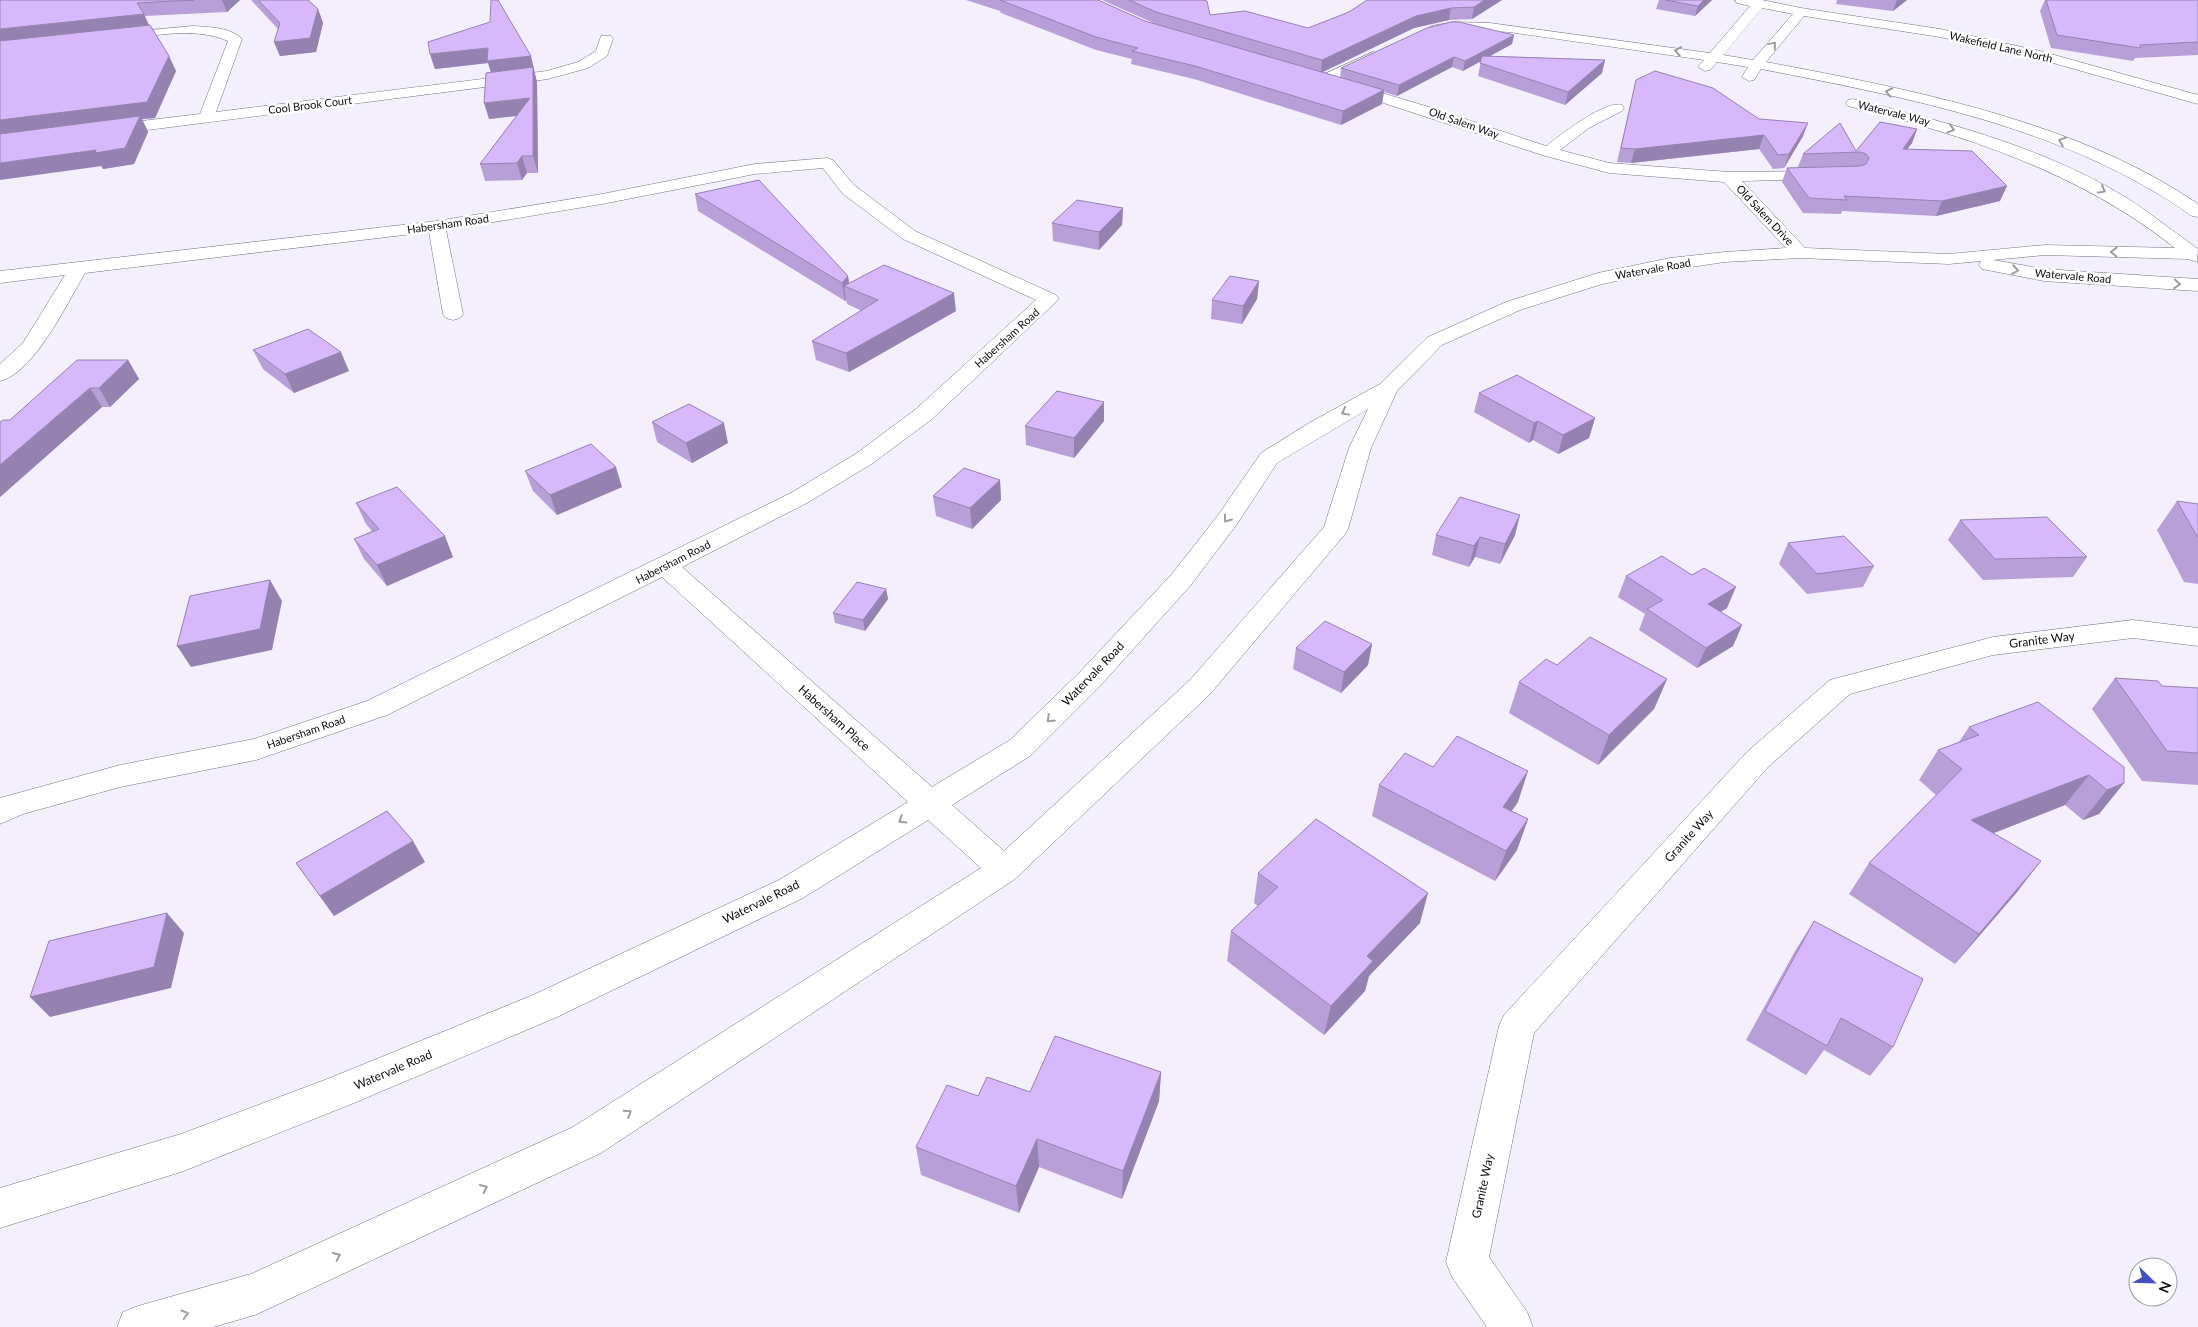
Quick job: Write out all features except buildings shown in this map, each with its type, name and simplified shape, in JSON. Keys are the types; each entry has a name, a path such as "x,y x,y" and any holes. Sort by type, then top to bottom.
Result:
{"street":[{"name":"Wakefield Lane North","path":"1741,0 1786,4 1801,12 1940,33 2026,52 2195,98"},
{"path":"1718,75 1696,72 1713,56 1759,3"},
{"path":"1764,84 1741,79 1758,63 1801,12"},
{"name":"Watervale Way","path":"1420,33 1449,26 1478,25 1758,63 1899,94 2040,132 2108,158 2156,184 2198,212"},
{"path":"102,38 200,30 223,33 235,40 206,118"},
{"name":"Watervale Way","path":"1564,37 1652,63"},
{"name":"Cool Brook Court","path":"98,132 548,75 583,65 602,53 606,40"},
{"path":"1325,80 1385,50"},
{"name":"Old Salem Way","path":"1308,75 1427,111 1548,152 1609,168 1729,177 1835,173"},
{"name":"Watervale Way","path":"1837,99 1914,117 2018,150 2087,182 2121,201 2152,221 2197,255"},
{"path":"1548,152 1584,125 1617,108"},
{"name":"Habersham Road","path":"0,277 438,226 602,199 755,169 827,164 848,189 909,235 1049,299 924,414 866,458 799,498 376,708 256,749 120,776 14,805 0,812"},
{"name":"Old Salem Drive","path":"1729,177 1800,253"},
{"path":"438,226 453,314"},
{"name":"Watervale Road","path":"0,1208 180,1154 341,1091 545,1006 791,889 1020,748 1090,679 1181,580 1228,519 1269,458 1317,428 1388,388 1435,341 1513,306 1598,279 1670,264 1725,257 1800,253 1950,258 2045,250 2197,255"},
{"name":"Watervale Road","path":"1950,258 2044,275 2198,285"},
{"path":"0,375 31,347 78,269"},
{"name":"Watervale Road","path":"138,1327 255,1294 587,1140 1004,870 1200,687 1336,529 1360,448 1388,388"},
{"name":"Habersham Place","path":"665,566 1004,870"},
{"name":"Granite Way","path":"1512,1327 1467,1262 1517,1026 1758,759 1840,687 1993,646 2134,629 2198,637"}]}
